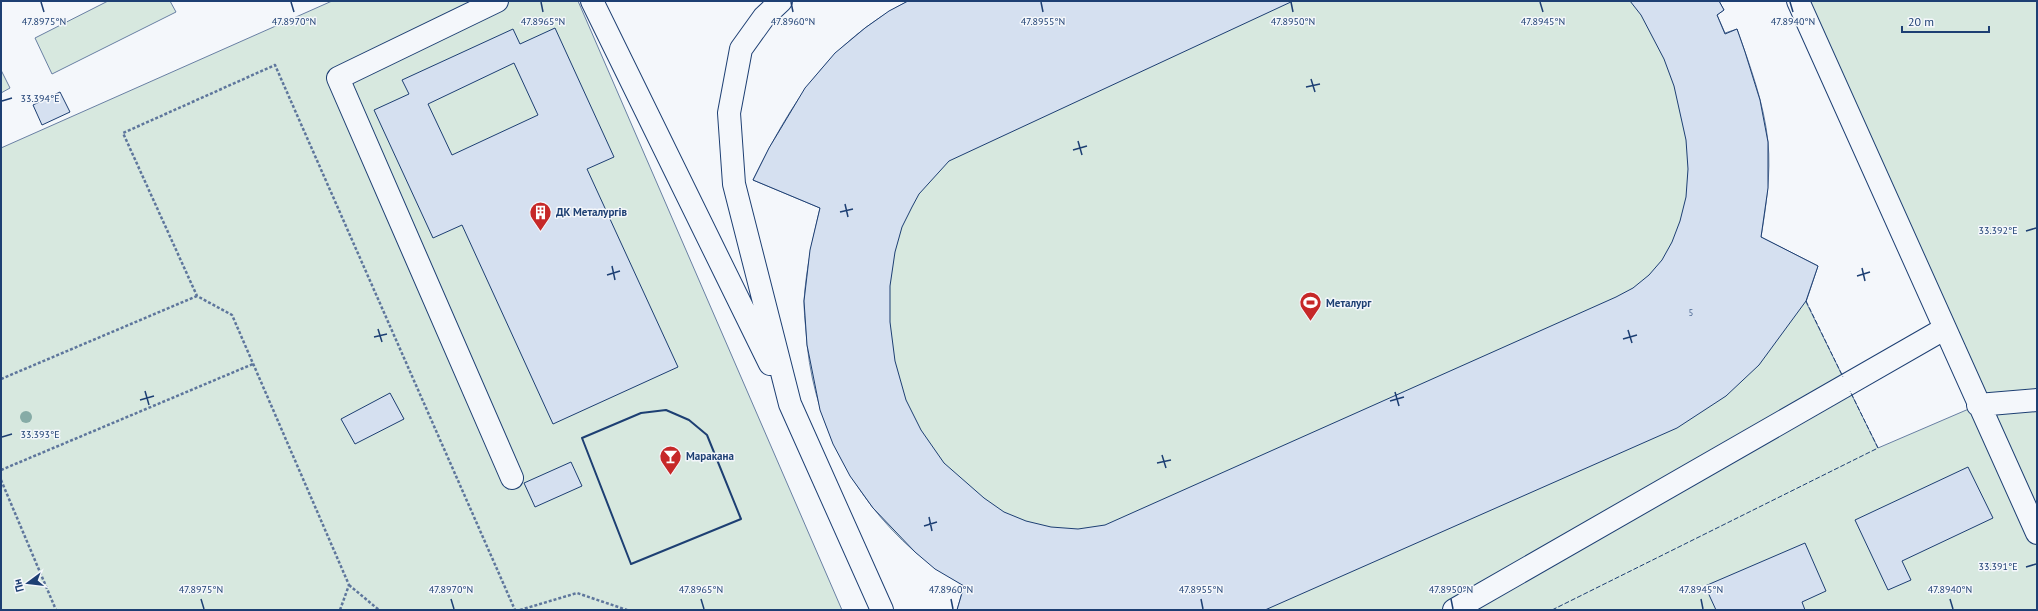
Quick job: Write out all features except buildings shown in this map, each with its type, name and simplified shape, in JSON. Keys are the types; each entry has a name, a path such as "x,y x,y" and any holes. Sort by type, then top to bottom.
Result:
{"lane":[{"path":"497,1 338,78 512,478"},
{"path":"592,1 790,404 882,610"},
{"path":"781,1 764,16 741,49 729,112 734,184 790,404"},
{"path":"1798,1 1978,405 2037,533"},
{"path":"1457,609 1944,329"},
{"path":"1978,405 2037,400"}],"path":[{"path":"379,610 349,585 232,315 197,296 123,132 275,65 515,610"},
{"path":"1,379 197,296"},
{"path":"1,470 253,364"},
{"path":"1,480 56,610"},
{"path":"340,610 349,585"},
{"path":"520,610 577,593 627,610"}],"shaded area":[{"path":"108,1 170,1 176,12 52,74 35,38"},
{"path":"332,1 578,1 842,610 1,610 1,148"},
{"name":"Металург","path":"908,1 1719,1 1724,10 1717,15 1725,33 1737,29 1756,85 1766,127 1769,154 1768,178 1761,237 1818,266 1806,302 1878,448 1978,405 1798,1 2037,1 2037,610 957,610 964,586 920,556 891,529 871,505 853,479 838,452 825,423 809,363 804,304 808,265 820,208 753,180 782,125 798,100 834,55 880,18"},
{"path":"1,70 10,88 1,93"}],"fence":[{"path":"1806,301 1843,377"},
{"path":"1552,610 1878,448 1850,391"}],"wall":[{"path":"666,410 689,420 707,435 741,519 631,564 582,438 641,413 666,410"}],"place":[{"name":"ДК Металургів","path":"540,232"},
{"name":"Металург","path":"1311,322"},
{"name":"Маракана","path":"671,476"}]}
